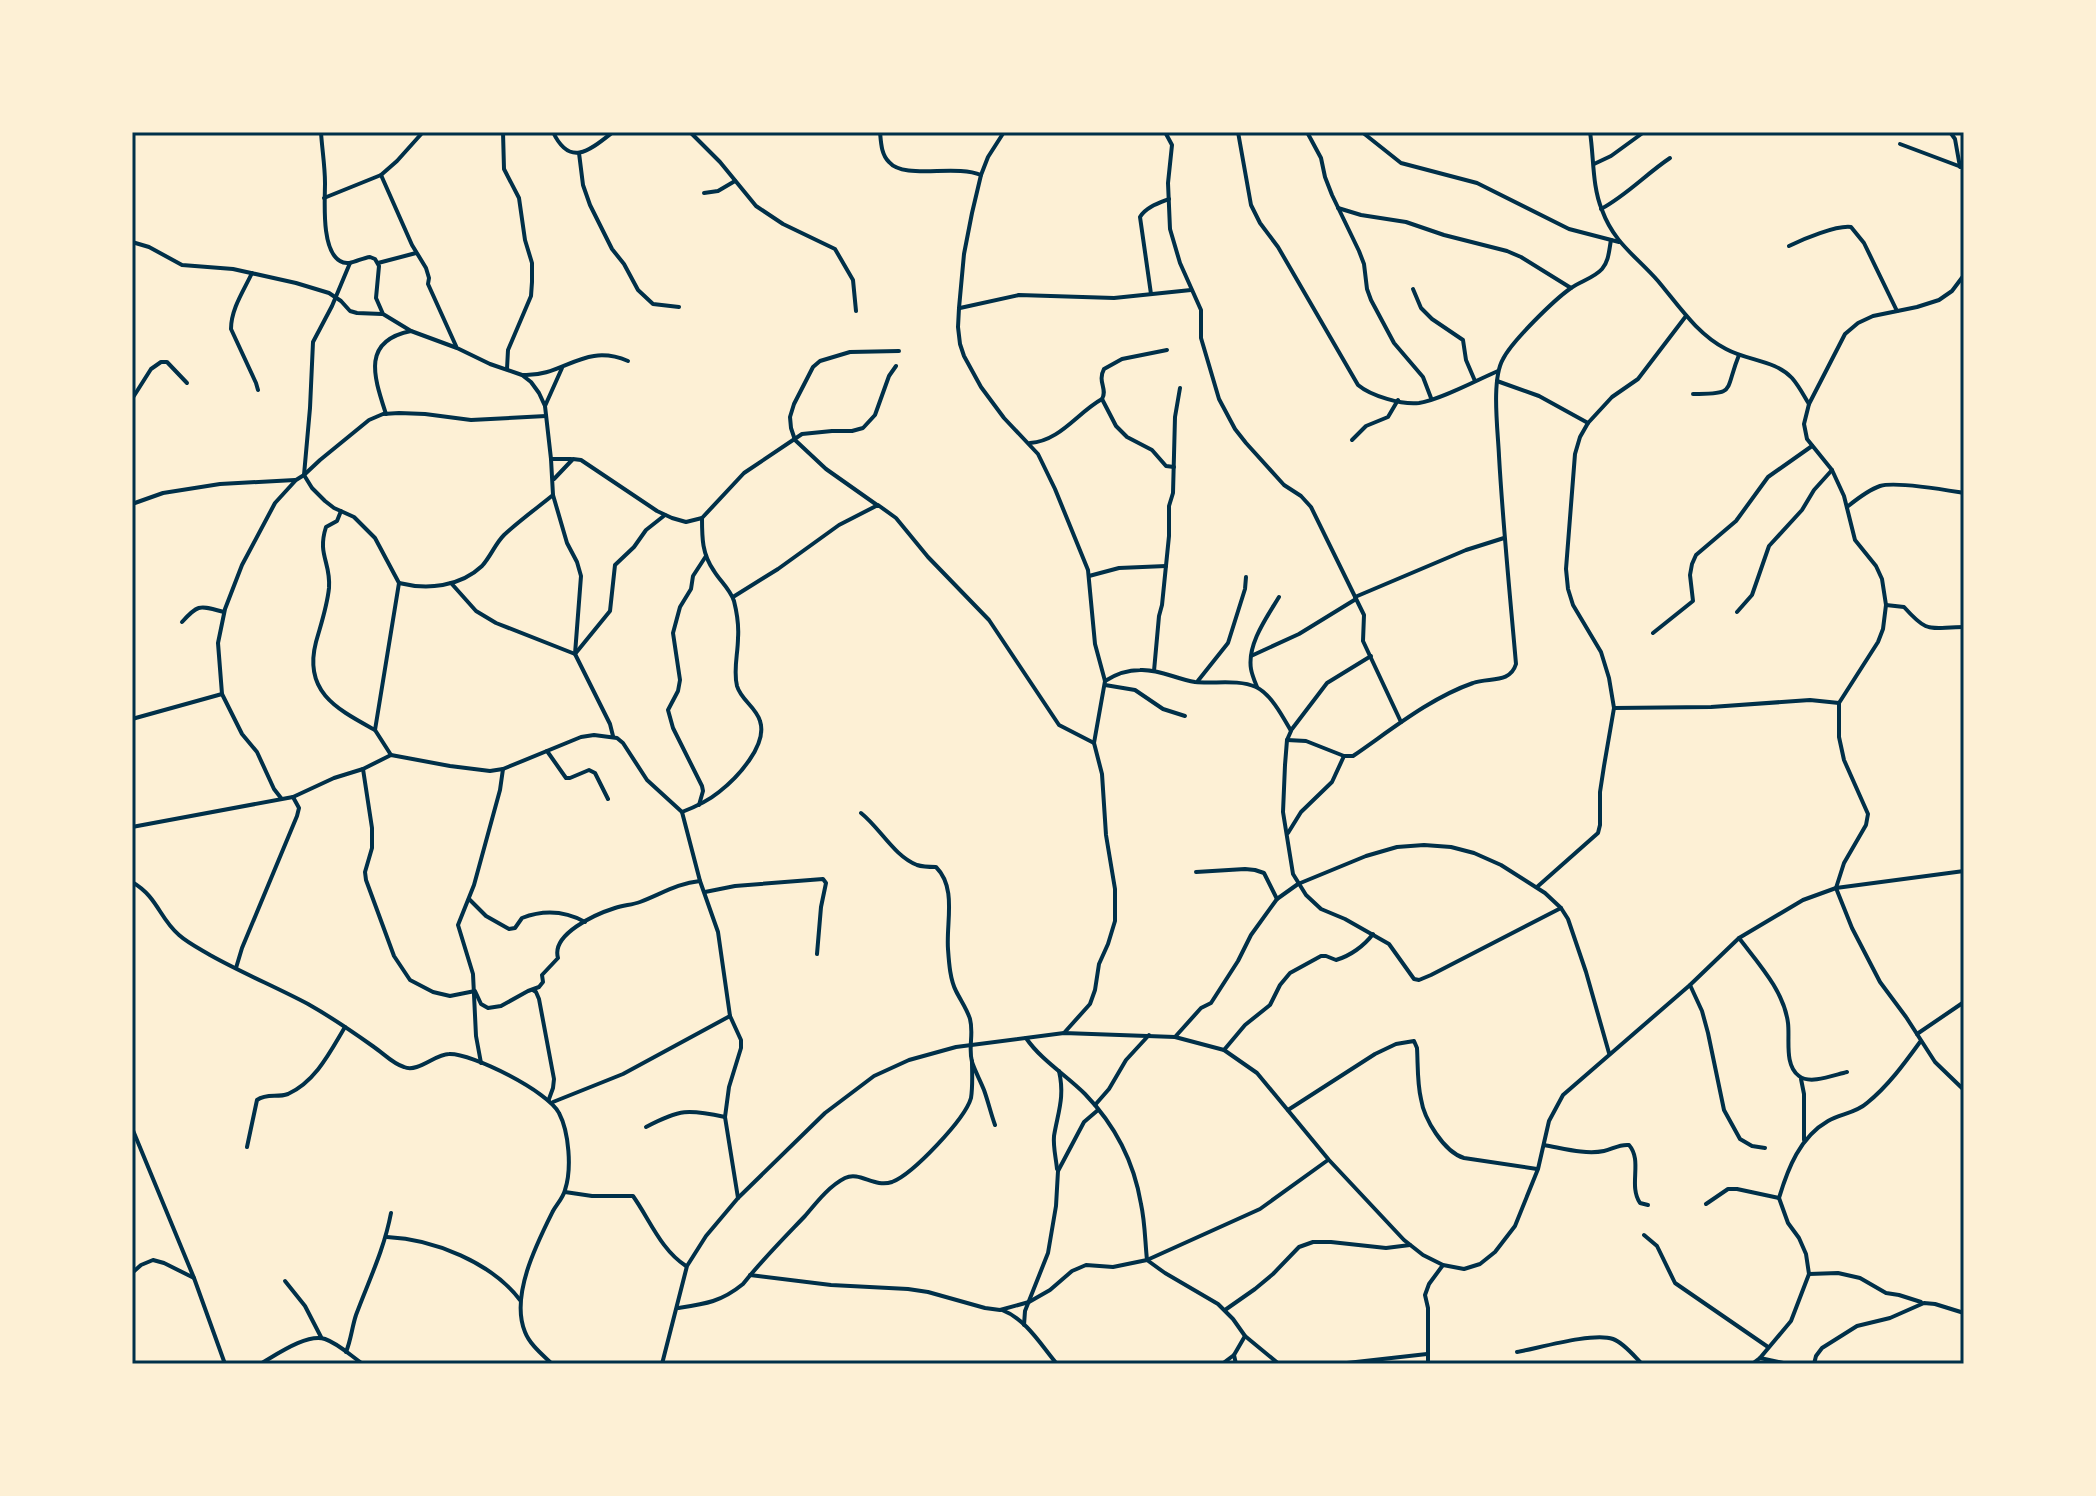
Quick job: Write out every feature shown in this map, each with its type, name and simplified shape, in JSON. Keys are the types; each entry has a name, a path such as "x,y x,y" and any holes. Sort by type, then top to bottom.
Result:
{"street":[{"path":"321,132 326,230 332,251 337,259 350,263 370,257 378,263"},
{"path":"324,198 381,175 423,132"},
{"path":"503,132 504,169 519,198 532,263 531,296 508,350 507,369"},
{"path":"553,132 559,144 575,153 590,150 613,132"},
{"path":"690,132 720,162 756,206 783,224 835,249 853,280 856,311"},
{"path":"880,132 885,156 898,169 916,172 964,170 981,175"},
{"path":"1004,132 981,175 964,254 958,327 960,344 971,371 991,402 1044,464 1074,533 1089,576 1095,644 1105,683 1094,743 1102,774 1106,835 1115,889 1115,921 1099,964 1090,1004 1064,1033"},
{"path":"1165,132 1172,145 1168,183 1170,229 1180,263 1201,310 1203,347 1224,408 1246,443 1284,485 1311,507 1364,615 1363,641 1401,722"},
{"path":"1238,132 1251,205 1358,385 1377,396 1417,404 1498,371"},
{"path":"1307,132 1321,158 1325,177 1364,264 1371,300 1394,343 1423,377 1431,399"},
{"path":"1362,132 1401,163 1477,183 1569,229 1619,242"},
{"path":"1590,132 1597,195 1619,242 1709,339 1739,355 1785,372 1795,381 1809,404"},
{"path":"1594,164 1611,156 1644,132"},
{"path":"1950,132 1955,139 1962,167"},
{"path":"1900,144 1962,167"},
{"path":"579,153 583,185 590,205 612,249 638,290 653,304 679,307"},
{"path":"1601,209 1638,185 1670,158"},
{"path":"381,175 416,253 426,268 428,284 457,348"},
{"path":"704,193 718,191 735,181"},
{"path":"1151,295 1140,217 1169,199"},
{"path":"1338,208 1406,222 1507,251 1571,288"},
{"path":"1789,246 1843,226 1851,227 1864,243 1897,311"},
{"path":"1287,740 1306,741 1344,756 1353,756 1447,694 1474,682 1504,678 1515,670 1504,538 1498,371 1503,357 1548,309 1571,288 1600,272 1605,266 1611,240"},
{"path":"132,242 149,247 182,265 252,273 329,293 350,311 383,314 411,331 522,375 531,382 545,406 553,495 567,543 581,576 575,654 613,736"},
{"path":"378,263 416,253"},
{"path":"350,263 313,342 304,475 325,501 354,517 375,538 399,583 375,730"},
{"path":"378,263 376,298 383,314"},
{"path":"252,273 235,309 231,329 258,390"},
{"path":"1964,275 1952,291 1939,300 1873,316 1845,334 1809,404 1804,424 1807,439 1832,470 1844,496 1855,540 1876,566 1882,579 1886,605 1878,642 1839,703 1839,737 1844,760 1868,814 1866,825 1844,863 1836,888 1880,982 1935,1062 1964,1090"},
{"path":"1413,289 1421,308 1463,340 1466,360 1475,381"},
{"path":"959,308 1019,295 1114,298 1191,290"},
{"path":"1537,887 1598,833 1600,792 1614,708 1601,652 1573,605 1568,589 1566,569 1575,454 1588,423 1612,397 1638,379 1686,316"},
{"path":"386,414 377,381 376,354 389,339 411,331"},
{"path":"1167,350 1122,359 1104,369 1102,399 1116,426 1127,437 1152,450 1166,466 1174,467"},
{"path":"899,351 850,352 820,361 813,367 794,404 790,417 792,435 826,469 896,518 908,530 928,557 989,620 1059,725 1094,743"},
{"path":"1693,394 1724,392 1739,355"},
{"path":"522,375 537,376 579,359 604,356 628,361"},
{"path":"132,399 151,369 161,362 167,362 187,383"},
{"path":"545,406 563,366"},
{"path":"551,459 573,459 586,463 665,515 686,522 702,518 744,473 806,433 863,428 875,415 889,376 896,366"},
{"path":"1497,381 1539,396 1588,423"},
{"path":"1154,671 1169,536 1169,506 1173,493 1175,417 1180,388"},
{"path":"1028,443 1049,439 1102,399"},
{"path":"1352,440 1366,426 1388,417 1398,400"},
{"path":"281,798 222,694 218,643 224,612 242,565 275,503 296,480 369,420 386,414 425,414 471,420 546,416"},
{"path":"1653,633 1693,601 1690,575 1696,555 1736,521 1768,477 1812,446"},
{"path":"552,480 573,459"},
{"path":"1737,612 1752,595 1769,546 1802,510 1832,470"},
{"path":"132,504 163,493 220,484 296,480"},
{"path":"1847,507 1882,485 1964,493"},
{"path":"399,583 433,587 451,583 480,568 509,530 553,495"},
{"path":"733,597 818,539 878,505"},
{"path":"341,511 337,521 326,527 322,542 329,584 311,668 318,686 330,701 375,730 391,755"},
{"path":"575,654 610,611 615,565 646,530 665,515"},
{"path":"682,812 699,805 729,783 756,750 762,731 760,719 739,692 736,680 738,636 733,597 706,556 702,542 702,518"},
{"path":"1251,656 1289,639 1355,598 1466,550 1504,538"},
{"path":"699,805 702,786 673,728 668,710 680,680 674,628 680,607 691,589 693,576 706,556"},
{"path":"1089,576 1119,568 1166,566"},
{"path":"1197,682 1228,643 1246,577"},
{"path":"451,583 476,611 486,617 575,654"},
{"path":"1257,687 1251,670 1251,656 1260,628 1279,597"},
{"path":"1886,605 1904,607 1915,620 1930,628 1964,627"},
{"path":"182,622 198,607 224,612"},
{"path":"1371,656 1327,683 1287,740 1284,823 1293,874 1298,884 1321,909 1389,944 1408,972 1419,980 1561,908"},
{"path":"1105,683 1118,673 1154,671 1197,682 1257,687 1267,695 1291,731"},
{"path":"1105,683 1135,690 1163,709 1185,716"},
{"path":"132,719 222,694"},
{"path":"1614,708 1711,707 1810,700 1839,703"},
{"path":"132,827 293,797 391,755 490,771 503,769 581,737 613,736 623,743 647,780 682,812 700,881 718,932 730,1016 741,1040 725,1117 738,1198"},
{"path":"547,751 566,778 592,770 608,799"},
{"path":"1287,835 1301,812 1332,782 1344,756"},
{"path":"363,769 372,828 366,880 394,956 410,980 433,992 450,996 475,991"},
{"path":"481,1063 476,1036 473,974 458,928 500,790 503,769"},
{"path":"236,969 297,816 299,808 293,797"},
{"path":"677,1309 722,1299 743,1284 816,1204 847,1177 858,1176 875,1184 891,1182 913,1169 965,1112 971,1096 972,1036 950,965 947,927 950,907 944,875 936,867 920,866 909,860 861,813"},
{"path":"1175,1037 1201,1008 1211,1003 1251,935 1277,899 1298,884 1366,856 1397,847 1424,845 1451,847 1501,865 1537,887 1561,908 1568,919 1586,972 1609,1053"},
{"path":"1196,872 1255,870 1264,873 1277,899"},
{"path":"662,1364 687,1266 706,1236 738,1198 825,1113 874,1076 909,1060 956,1047 1064,1033 1175,1037 1224,1050 1257,1073 1329,1160 1410,1245 1443,1265 1464,1269 1480,1264 1495,1252 1515,1226 1538,1169 1549,1121 1563,1095 1690,985 1739,938 1803,900 1836,888 1964,871"},
{"path":"705,892 735,886 823,879 826,883 817,954"},
{"path":"475,991 481,1004 488,1008 501,1006 542,984 542,975 558,958 556,949 559,941 585,922 614,908 636,904 673,887 700,881"},
{"path":"132,882 144,889 170,926 187,941 307,1004 402,1067 414,1068 447,1054 461,1055 526,1084 550,1101 561,1116 567,1142 565,1192 535,1252 520,1309 526,1336 552,1364"},
{"path":"469,899 486,916 509,929 515,928 522,918 545,913 568,914 585,922"},
{"path":"1224,1050 1245,1025 1270,1005 1290,973 1321,956 1336,960 1343,958 1373,934"},
{"path":"1739,938 1777,992 1788,1023 1791,1065 1801,1079 1804,1094 1804,1140"},
{"path":"1690,985 1708,1033 1724,1110 1740,1139 1752,1146 1765,1148"},
{"path":"533,990 539,999 554,1079 550,1101"},
{"path":"1917,1034 1964,1002"},
{"path":"550,1101 623,1074 730,1016"},
{"path":"247,1147 257,1100 264,1096 283,1096 312,1078 345,1027"},
{"path":"1058,1171 1084,1122 1126,1060 1149,1035"},
{"path":"1026,1038 1096,1108 1118,1135 1129,1159 1141,1204 1147,1260 1225,1310 1245,1336 1279,1364"},
{"path":"1288,1110 1375,1054 1396,1044 1414,1041 1421,1100 1432,1125 1449,1150 1464,1158 1538,1169"},
{"path":"1752,1364 1791,1321 1809,1274 1806,1254 1788,1223 1779,1198 1785,1178 1804,1140 1828,1121 1866,1105 1890,1081 1920,1041"},
{"path":"972,1061 995,1125"},
{"path":"1024,1325 1025,1311 1050,1245 1056,1206 1058,1171 1054,1137 1061,1112 1062,1086 1058,1068"},
{"path":"1801,1079 1811,1080 1847,1072"},
{"path":"646,1127 687,1110 725,1117"},
{"path":"132,1128 194,1278 225,1364"},
{"path":"1544,1145 1587,1152 1629,1145 1635,1158 1636,1197 1640,1203 1648,1205"},
{"path":"1000,1310 1029,1302 1050,1290 1072,1271 1086,1265 1113,1267 1147,1260 1260,1209 1329,1160"},
{"path":"1706,1204 1728,1189 1779,1198"},
{"path":"565,1192 592,1196 633,1196 666,1250 687,1266"},
{"path":"346,1352 354,1321 387,1237 391,1213"},
{"path":"1644,1235 1657,1246 1675,1283 1768,1347"},
{"path":"387,1237 410,1238 486,1268 509,1286 520,1300"},
{"path":"1225,1310 1264,1282 1299,1247 1313,1242 1386,1248 1410,1245"},
{"path":"132,1273 153,1260 194,1278"},
{"path":"1428,1364 1428,1308 1425,1295 1443,1265"},
{"path":"1809,1274 1838,1273 1860,1278 1886,1293 1964,1313"},
{"path":"750,1275 831,1285 908,1289 1000,1310 1024,1325 1057,1364"},
{"path":"285,1281 305,1306 321,1337 363,1364"},
{"path":"1814,1364 1822,1348 1857,1326 1890,1318 1924,1303"},
{"path":"1222,1364 1234,1355 1245,1336"},
{"path":"260,1364 309,1339 321,1337"},
{"path":"1517,1352 1569,1340 1613,1339 1642,1364"},
{"path":"1338,1364 1428,1353"},
{"path":"1234,1355 1236,1364"},
{"path":"1760,1358 1788,1364"}]}
